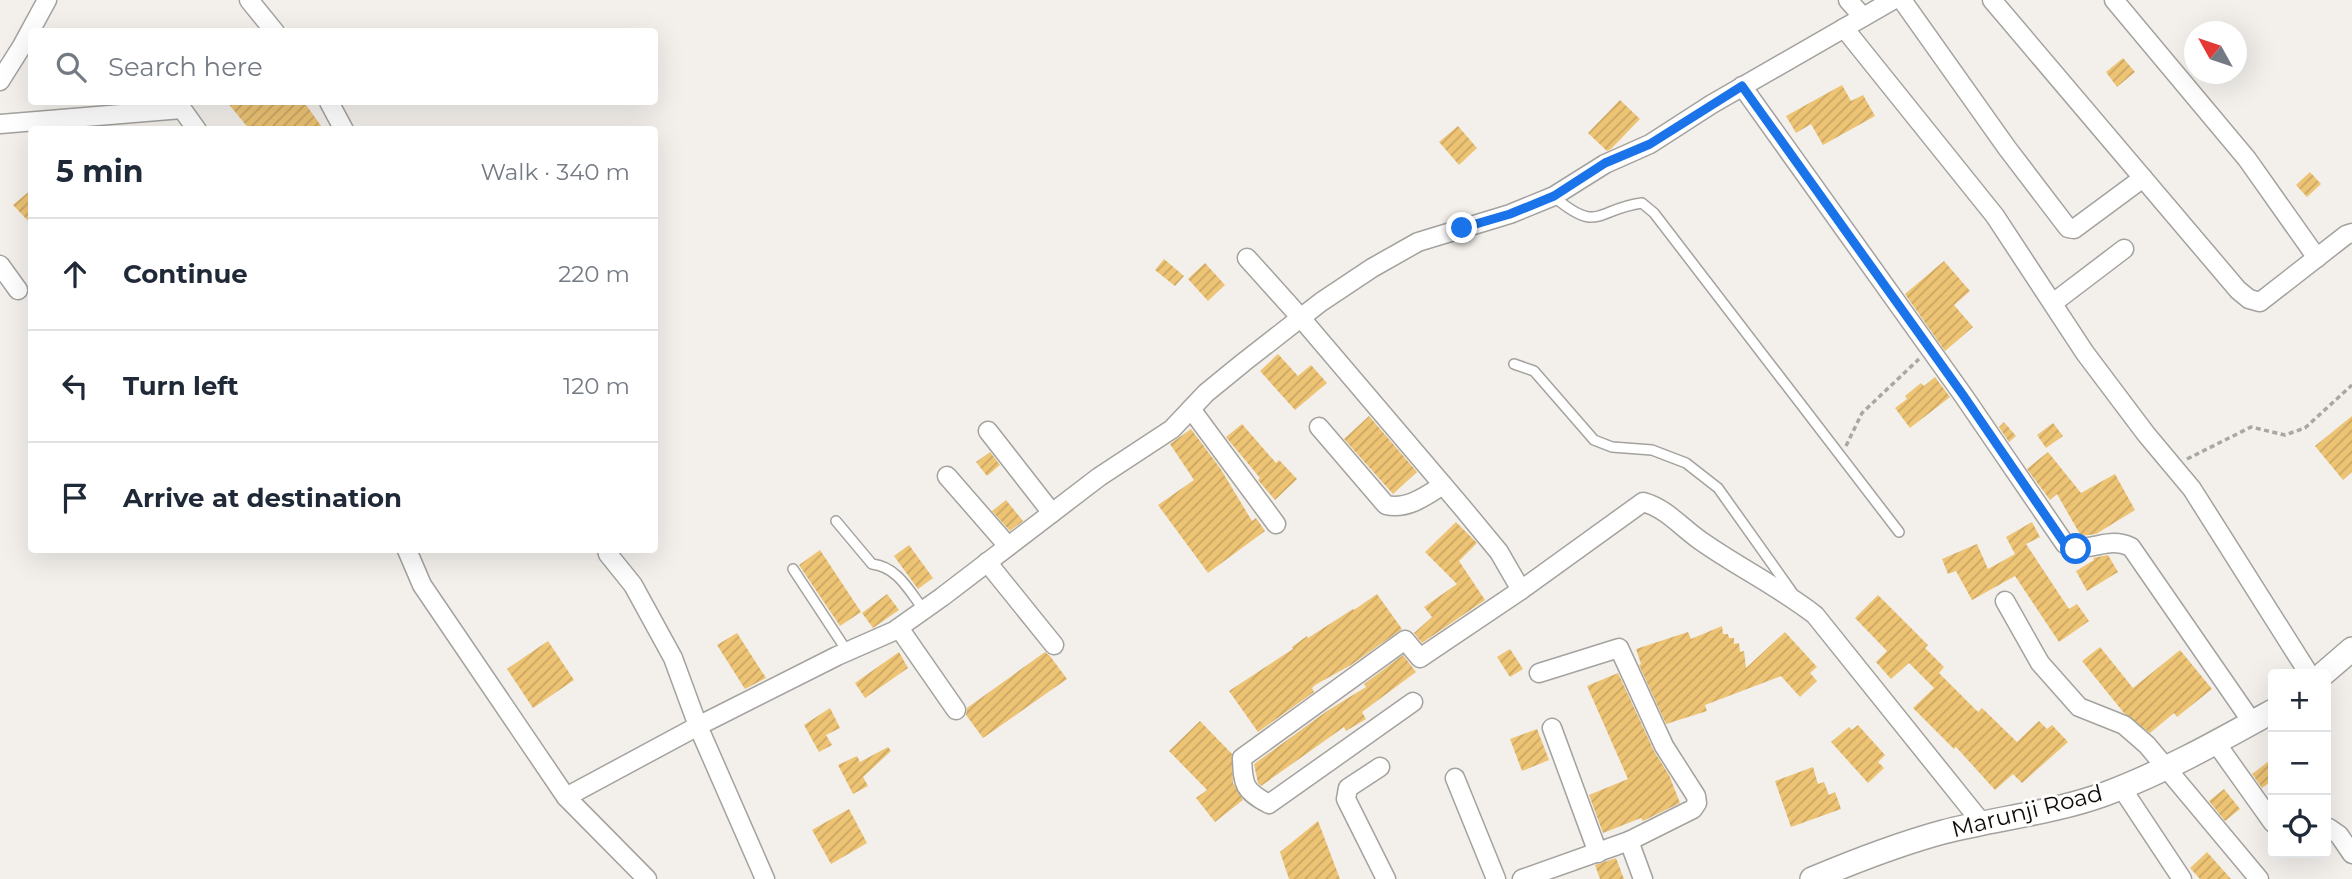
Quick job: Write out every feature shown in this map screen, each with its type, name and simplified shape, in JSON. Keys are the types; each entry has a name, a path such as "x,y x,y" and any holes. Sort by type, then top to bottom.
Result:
{"street":[{"path":"32,28 47,0"},
{"path":"249,0 272,28"},
{"path":"1848,0 1863,17"},
{"path":"566,797 698,726 899,628 1135,452 1172,429 1206,393 1301,317 1372,268 1418,242 1510,214 1553,196 1605,163 1650,144 1742,86 1894,0"},
{"path":"1902,0 2007,148 2068,228 2074,229 2082,224 2143,178"},
{"path":"1992,0 2249,299 2260,302 2352,233"},
{"path":"2114,0 2247,159 2317,258"},
{"path":"1844,27 1995,216 2085,353 2192,489 2306,669"},
{"path":"0,81 28,35"},
{"path":"1742,86 2065,544 2076,549 2120,542 2131,547 2252,722"},
{"path":"330,105 342,126"},
{"path":"0,124 182,109 194,126"},
{"path":"2053,303 2124,249"},
{"path":"1247,258 1301,317 1499,552 1521,590"},
{"path":"0,265 18,290"},
{"path":"1191,409 1276,524"},
{"path":"1319,427 1386,505 1395,507 1409,504 1443,485"},
{"path":"988,431 1052,513"},
{"path":"947,476 1008,546"},
{"path":"1413,702 1269,804 1255,797 1243,782 1242,758 1405,640 1420,658 1521,590 1643,502 1656,505 1700,541 1799,602 1815,615 1982,823"},
{"path":"408,553 422,585 566,797 647,879"},
{"path":"608,553 633,585 673,658 698,726 765,879"},
{"path":"987,562 1054,645"},
{"path":"2005,601 2040,663 2080,707 2124,725 2147,745 2259,879"},
{"path":"899,628 956,710"},
{"path":"1522,879 1629,841 1693,809 1697,803 1696,796 1664,746 1619,648 1539,673"},
{"path":"2329,669 2352,649"},
{"name":"Marunji Road","path":"1812,879 1943,832 2068,805 2121,787 2216,743 2268,714"},
{"path":"1552,728 1598,853"},
{"path":"2216,743 2268,816"},
{"path":"1380,767 1348,788 1346,799 1386,879"},
{"path":"1455,778 1496,879"},
{"path":"2121,787 2182,879"},
{"path":"2331,829 2339,835 2352,854"},
{"path":"1629,841 1643,879"}],"lane":[{"path":"1553,196 1568,209 1585,218 1601,217 1642,203 1654,213 1899,532"},
{"path":"1514,364 1534,371 1594,440 1612,447 1652,450 1686,463 1717,488 1799,602"},
{"path":"836,521 872,564 884,565 893,570 924,610"},
{"path":"793,569 848,652"}],"path":[{"path":"1841,457 1862,413 1930,349"},
{"path":"2164,455 2187,459 2251,427 2285,435 2305,428 2352,385"}],"building":[{"path":"2123,58 2135,72 2117,87 2106,72"},
{"path":"1842,85 1851,101 1863,95 1875,116 1823,145 1811,124 1796,133 1786,116"},
{"path":"1620,100 1640,119 1607,151 1588,133"},
{"path":"229,105 306,105 321,126 247,126"},
{"path":"1458,126 1477,148 1459,165 1439,142"},
{"path":"2310,172 2321,184 2307,197 2296,185"},
{"path":"28,192 28,221 13,205"},
{"path":"1164,259 1184,276 1175,286 1155,270"},
{"path":"1944,261 1970,291 1954,305 1973,327 1945,351 1905,294"},
{"path":"1205,263 1225,285 1208,301 1188,279"},
{"path":"1278,354 1298,376 1311,365 1327,383 1295,410 1260,371"},
{"path":"1935,377 1950,397 1910,428 1895,408 1921,383 1924,386"},
{"path":"1369,416 1417,472 1393,494 1344,439"},
{"path":"2352,416 2352,472 2343,480 2315,446"},
{"path":"2004,422 2016,436 2009,442 1999,427"},
{"path":"2053,423 2063,436 2046,448 2037,435"},
{"path":"1242,424 1276,463 1279,460 1297,479 1275,500 1226,437"},
{"path":"1191,429 1220,468 1252,521 1256,518 1265,531 1208,573 1158,505 1194,480 1170,444"},
{"path":"990,452 1000,465 987,476 976,462"},
{"path":"2048,452 2081,493 2115,474 2135,510 2096,534 2081,536 2057,494 2050,500 2027,469"},
{"path":"1006,500 1023,521 1010,531 992,511"},
{"path":"1456,522 1477,543 1459,561 1485,600 1422,643 1414,633 1432,617 1424,607 1457,584 1425,552"},
{"path":"2032,522 2040,537 2026,544 2069,609 2077,604 2089,621 2059,642 2015,576 1972,600 1956,571 1948,574 1942,559 1977,544 1988,569 2015,554 2006,537"},
{"path":"909,545 933,578 918,589 894,556"},
{"path":"820,550 861,612 840,626 799,565"},
{"path":"2108,555 2118,572 2087,591 2076,571 2094,560 2093,558"},
{"path":"887,594 899,610 873,628 862,613"},
{"path":"1377,594 1402,629 1351,665 1315,685 1312,688 1314,692 1258,732 1229,691 1293,649 1292,647 1307,636 1308,638"},
{"path":"1878,595 1928,645 1925,648 1944,667 1939,673 1978,712 1982,708 2017,742 2039,721 2047,729 2052,725 2068,742 2022,783 2013,774 1995,790 1956,747 1954,749 1913,708 1934,688 1909,663 1891,679 1876,662 1887,651 1855,618"},
{"path":"1722,626 1723,634 1734,638 1734,644 1739,643 1740,652 1744,651 1746,668 1785,632 1817,667 1810,673 1817,681 1800,697 1781,676 1705,705 1707,711 1666,724 1639,665 1641,664 1636,649 1688,632 1691,639"},
{"path":"737,633 766,678 745,689 717,645"},
{"path":"548,641 574,680 533,708 507,669"},
{"path":"2100,647 2133,688 2180,650 2212,689 2177,717 2174,713 2150,733 2124,713 2082,661"},
{"path":"1510,649 1523,669 1510,677 1497,657"},
{"path":"899,652 908,668 865,698 855,683"},
{"path":"1045,652 1067,679 983,738 966,715 967,708"},
{"path":"1403,655 1416,672 1362,712 1366,719 1346,731 1344,727 1261,786 1258,783 1254,764 1327,711 1366,687 1364,684"},
{"path":"1618,673 1654,751 1669,775 1680,803 1643,821 1641,818 1603,833 1589,795 1628,779 1587,686"},
{"path":"830,708 840,728 826,735 832,745 819,752 804,725"},
{"path":"1200,721 1232,754 1233,783 1243,800 1215,822 1196,798 1207,790 1169,751"},
{"path":"1858,725 1885,755 1878,762 1884,768 1868,783 1831,742 1849,727 1852,730"},
{"path":"1537,729 1549,760 1522,771 1510,739"},
{"path":"888,747 891,751 863,777 868,786 853,794 838,765 857,756 860,762"},
{"path":"2268,762 2268,784 2262,788 2252,774"},
{"path":"1813,767 1818,784 1824,782 1829,795 1835,792 1841,809 1791,827 1775,781"},
{"path":"2224,789 2240,809 2225,821 2209,801"},
{"path":"849,809 867,843 831,864 812,830"},
{"path":"1318,821 1340,879 1289,879 1280,852"},
{"path":"2207,852 2231,879 2200,879 2190,868"},
{"path":"1616,858 1624,879 1600,879 1595,865"}],"route":[{"path":"1462,228 1510,214 1554,196 1605,163 1650,144 1742,86 1963,395 2065,544 2076,549"}]}
